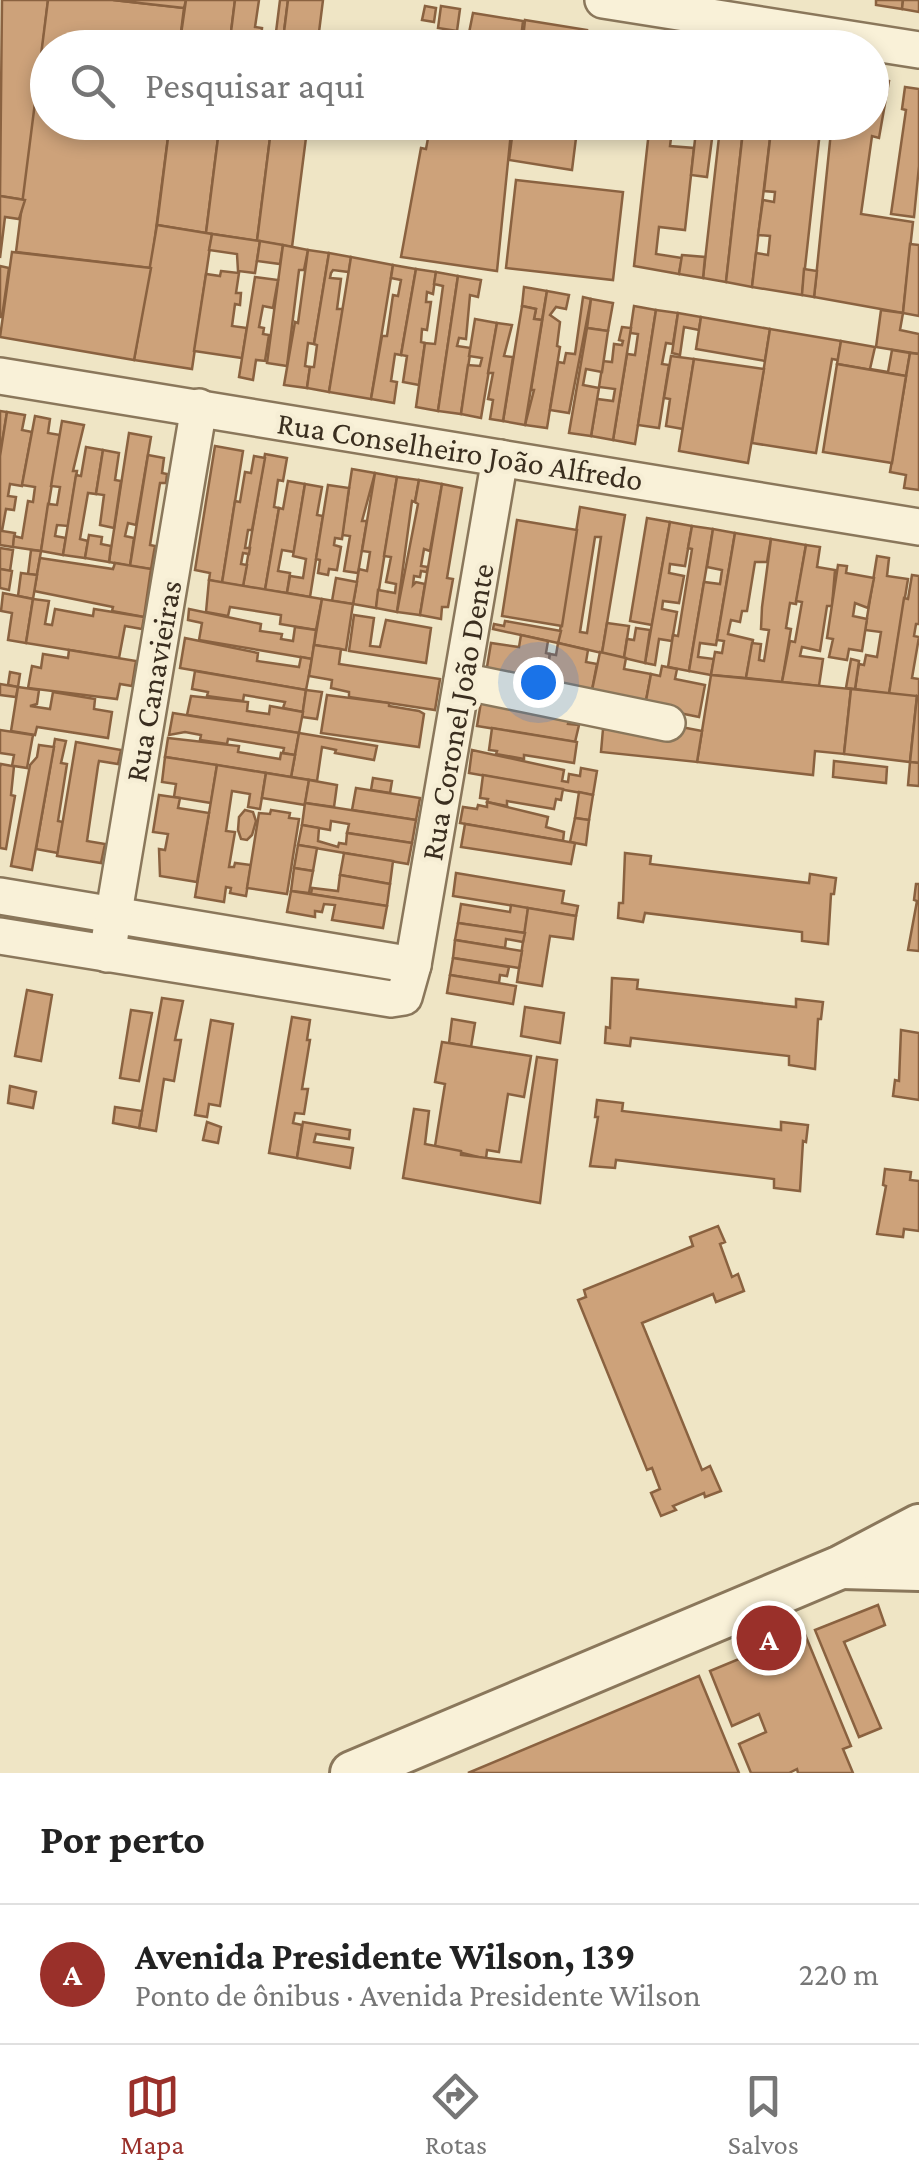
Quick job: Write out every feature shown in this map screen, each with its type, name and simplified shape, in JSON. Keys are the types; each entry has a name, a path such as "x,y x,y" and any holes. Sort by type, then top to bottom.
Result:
{"street":[{"path":"614,1 795,30"},
{"path":"889,45 919,50"},
{"name":"Rua Conselheiro João Alfredo","path":"0,376 919,528"},
{"name":"Rua Canavieiras","path":"107,954 199,408"},
{"name":"Rua Coronel João Dente","path":"0,936 391,999 404,997 413,966 500,458"},
{"path":"462,681 667,723"},
{"path":"0,896 413,966"},
{"path":"352,1773 841,1567 919,1526"},
{"path":"841,1567 919,1569"}],"building":[{"path":"2,0 48,0 45,30 30,30 32,140 25,200 0,196"},
{"path":"48,0 113,0 184,8 181,30 44,30"},
{"path":"113,0 186,0 184,8"},
{"path":"186,0 235,0 231,30 182,30"},
{"path":"235,0 259,0 255,27 262,30 231,30"},
{"path":"280,0 288,0 284,30 276,30"},
{"path":"288,0 323,0 319,30 284,30"},
{"path":"876,0 903,0 902,9 876,5"},
{"path":"903,0 919,0 919,12 902,9"},
{"path":"425,6 436,8 434,22 422,20"},
{"path":"441,6 460,9 457,30 438,28"},
{"path":"473,13 523,21 522,30 470,30"},
{"path":"525,20 587,30 524,30"},
{"path":"905,87 919,89 919,166 914,217 891,214 906,110 902,109"},
{"path":"30,140 168,140 151,268 16,252"},
{"path":"168,140 218,140 206,233 157,225"},
{"path":"218,140 270,140 257,241 206,233"},
{"path":"270,140 306,140 292,247 257,241"},
{"path":"428,140 510,140 497,271 401,257 421,148 426,149"},
{"path":"512,140 576,140 572,170 509,160"},
{"path":"648,140 671,140 670,146 694,148 685,230 659,227 656,254 682,258 679,274 634,266"},
{"path":"695,140 712,140 707,177 691,175"},
{"path":"719,140 742,140 726,282 703,278"},
{"path":"742,140 770,140 752,287 726,282"},
{"path":"770,140 819,140 802,295 752,287 756,253 768,255 770,236 758,235 763,200 774,202 775,192 764,191"},
{"path":"830,140 871,140 861,214 913,222 903,313 814,297"},
{"path":"516,180 623,192 613,280 506,268"},
{"path":"0,196 25,200 19,219 5,217 0,258"},
{"path":"157,225 212,234 192,369 134,360"},
{"path":"212,234 260,241 255,273 238,271 237,254 209,250"},
{"path":"260,241 283,245 280,264 257,261"},
{"path":"910,244 919,245 919,316 903,313"},
{"path":"283,245 308,250 304,270 299,270 287,366 267,363"},
{"path":"308,250 329,253 314,344 308,343 307,388 284,385"},
{"path":"12,252 151,268 134,360 0,337"},
{"path":"329,253 351,257 349,272 333,270 330,278 341,279 337,309 343,309 329,392 307,388 310,367 314,367 314,344"},
{"path":"682,255 705,257 703,278 679,274"},
{"path":"351,257 393,265 371,399 329,392"},
{"path":"393,265 416,269 401,355 395,354 391,381 397,382 394,403 371,399 382,336 387,336 393,295 398,296 401,280 391,278"},
{"path":"0,266 9,268 2,317 0,317"},
{"path":"416,269 436,272 433,294 427,292 426,302 431,302 427,330 422,329 421,342 425,343 419,385 403,382 407,356 401,355"},
{"path":"804,269 817,271 814,297 802,295"},
{"path":"221,271 239,273 236,293 241,293 240,305 235,304 232,326 247,328 242,358 194,351 206,274 220,276"},
{"path":"436,272 458,276 438,411 416,407 425,343 435,344 443,286 434,284"},
{"path":"458,276 481,280 478,297 470,295 466,339 459,338 457,346 471,348 461,414 438,411"},
{"path":"255,277 278,280 273,308 263,306 259,327 269,335 265,361 256,360 253,380 239,377"},
{"path":"524,287 547,291 542,320 534,319 536,309 522,306"},
{"path":"547,291 569,295 566,309 556,307 550,315 560,322 560,347 547,428 525,425 534,390"},
{"path":"583,297 591,299 569,413 550,410 558,362 564,363 566,353 575,354"},
{"path":"591,299 613,303 608,331 587,328"},
{"path":"522,306 536,309 534,319 542,320 525,425 503,421"},
{"path":"634,306 656,310 635,444 613,440 627,354 635,355 638,334 630,333"},
{"path":"656,310 678,313 673,344 666,343 662,364 669,365 659,428 638,425"},
{"path":"881,310 903,313 900,330 919,334 919,354 876,347"},
{"path":"678,313 701,317 699,330 684,327 680,355 672,353"},
{"path":"701,317 770,329 765,361 696,349"},
{"path":"475,319 497,323 481,418 461,414 468,365 480,366 482,358 469,356"},
{"path":"497,323 512,325 504,356 513,357 503,421 490,419 493,400 488,399 493,373 488,373"},
{"path":"622,327 631,328 613,440 591,436 597,399 613,401 615,389 599,387 603,361 612,362 614,344 622,345"},
{"path":"587,328 608,331 602,372 586,369 583,385 599,388 591,436 569,433"},
{"path":"770,329 841,341 838,360 832,359 816,453 752,443"},
{"path":"841,341 875,347 870,369 888,372 892,350 910,353 906,376 837,364"},
{"path":"910,353 919,354 919,490 904,488 906,475 890,472"},
{"path":"671,356 694,359 683,429 666,426 670,399 664,398"},
{"path":"694,359 764,369 748,463 679,451"},
{"path":"837,364 906,376 892,463 823,452"},
{"path":"0,411 7,412 0,456"},
{"path":"7,412 25,415 22,430 32,432 22,486 10,484 8,496 16,497 14,510 6,509 2,531 15,533 13,547 0,545 0,456"},
{"path":"35,416 50,419 48,433 60,435 41,551 13,547 14,536 22,538 28,501 33,502 35,487 22,485"},
{"path":"62,421 84,425 73,471 77,471 68,526 57,525 55,536 66,538 63,555 41,551 48,504 57,505 60,487 51,486"},
{"path":"129,433 151,437 136,525 128,523 125,536 134,538 130,566 109,562"},
{"path":"215,446 243,451 222,583 209,580 210,573 195,570"},
{"path":"86,447 103,450 96,494 88,493 80,539 88,541 85,558 63,555 76,475 81,476"},
{"path":"103,450 119,453 115,480 121,481 114,528 100,525 104,495 96,494"},
{"path":"265,454 287,458 283,481 278,480 274,507 279,508 265,590 243,586"},
{"path":"148,455 164,458 162,473 167,474 166,483 160,483 150,545 155,546 151,569 130,566"},
{"path":"254,456 265,458 245,548 250,548 249,554 243,553 241,564 247,565 243,586 222,583 235,501 240,502 245,472 251,473"},
{"path":"352,469 375,473 362,521 367,521 358,573 344,571 350,536 342,535"},
{"path":"375,473 397,477 376,608 353,604 359,569 367,571 370,552 362,551"},
{"path":"397,477 419,480 415,502 412,501 397,612 376,608 378,590 395,593 396,584 386,582 391,557 384,556"},
{"path":"419,480 442,484 430,551 424,549 421,566 428,567 427,572 414,576 413,585 425,584 420,615 397,612"},
{"path":"288,481 305,484 294,552 282,550 278,571 290,573 287,593 265,590 279,508 283,509"},
{"path":"305,484 322,487 317,515 323,516 310,597 287,593 290,576 303,578 306,559 293,556"},
{"path":"442,484 462,488 447,578 453,579 448,607 442,607 441,619 420,615"},
{"path":"328,485 349,488 342,539 335,538 334,545 341,547 337,570 329,569 328,575 318,573 320,560 316,559"},
{"path":"580,507 625,515 602,653 558,643","holes":["595,537 601,537 587,633 580,632"]},
{"path":"647,518 670,522 652,625 630,621"},
{"path":"517,520 577,530 562,626 502,616"},
{"path":"670,522 692,526 685,566 670,564 669,573 684,576 679,603 663,601 662,609 677,612 672,641 659,639 655,665 645,663"},
{"path":"692,526 713,529 689,671 668,667 673,635 678,636"},
{"path":"713,529 735,533 716,645 700,643 698,657 714,659 711,675 689,671 704,582 720,584 722,570 707,567"},
{"path":"735,533 771,539 767,562 755,562 747,611 742,611 740,622 731,620 728,634 753,640 746,678 711,675 715,652 722,653 724,641 717,640"},
{"path":"89,535 102,537 101,544 111,546 109,562 85,558"},
{"path":"771,539 806,545 796,604 790,603 786,628 791,629 782,682 746,678 752,643 761,644 759,660 764,661 769,630 761,629 762,607"},
{"path":"806,545 820,547 817,567 835,570 832,606 827,606 820,651 802,647 800,656 823,659 819,686 782,682 790,641 795,642 802,602 796,601"},
{"path":"0,548 13,550 10,571 0,569"},
{"path":"31,550 41,551 37,575 28,574"},
{"path":"877,556 889,558 887,576 908,579 889,694 855,689 859,664 864,665 866,655 877,657 881,632 865,630"},
{"path":"40,558 113,569 115,563 151,569 144,617 34,591"},
{"path":"838,565 847,566 846,573 874,578 868,608 855,603 853,616 867,619 862,651 849,649 847,660 829,657 833,639 827,638"},
{"path":"0,569 12,571 9,590 0,588"},
{"path":"21,573 37,575 33,599 18,596"},
{"path":"912,575 919,576 919,624 914,636 919,637 912,678 919,679 919,697 889,694 904,598 908,599"},
{"path":"336,578 357,582 353,604 332,601"},
{"path":"209,580 322,599 316,630 280,624 281,615 230,607 228,616 206,612"},
{"path":"3,593 33,599 26,643 8,640 12,613 1,611"},
{"path":"33,599 49,601 45,624 52,625 55,609 93,616 94,609 144,617 142,629 125,626 119,658 26,643"},
{"path":"322,599 353,604 346,650 314,645"},
{"path":"189,609 261,624 260,631 282,634 281,639 293,641 295,627 316,630 312,659 199,640 202,623 188,620"},
{"path":"354,615 374,618 370,646 380,647 386,620 431,628 426,663 349,651"},
{"path":"505,621 561,631 558,643 493,629 494,624 504,626"},
{"path":"607,623 629,626 624,658 602,653"},
{"path":"636,628 650,630 645,663 624,658 627,639 634,640"},
{"path":"521,635 548,641 545,685 486,673 491,643 519,647"},
{"path":"185,638 258,653 257,661 299,667 301,657 312,659 306,690 180,668"},
{"path":"558,643 588,650 586,662 597,664 591,695 545,685 550,654 556,655"},
{"path":"314,645 341,649 339,664 440,679 435,710 349,697 349,692 331,688 332,680 309,676"},
{"path":"69,650 136,661 132,686 120,684 117,699 28,688 32,666 41,668 43,654 68,658"},
{"path":"600,652 626,658 624,669 651,674 645,706 591,695"},
{"path":"851,659 859,661 855,689 846,688"},
{"path":"662,666 677,669 675,679 705,685 699,717 645,706 651,674 660,676"},
{"path":"195,671 306,690 303,712 283,708 285,702 244,695 243,701 207,696 208,692 192,689"},
{"path":"10,672 20,674 18,687 8,685"},
{"path":"711,675 851,689 844,754 815,751 813,775 697,762"},
{"path":"0,684 18,687 16,697 0,695"},
{"path":"18,687 39,690 37,704 30,706 50,709 53,692 95,699 94,709 112,712 108,738 37,727 35,735 11,731"},
{"path":"851,689 917,696 910,762 844,754"},
{"path":"306,690 322,692 317,719 302,717"},
{"path":"327,695 419,711 424,714 419,747 321,733"},
{"path":"191,696 248,702 247,711 269,714 270,706 303,712 299,733 187,715"},
{"path":"919,697 919,763 910,762"},
{"path":"481,702 569,720 568,724 579,725 575,742 477,726"},
{"path":"173,713 299,733 295,755 283,753 284,748 228,739 227,744 200,740 201,735 185,732 169,735"},
{"path":"676,726 702,731 697,762 601,752 603,729 654,733"},
{"path":"492,728 577,742 574,763 496,754 497,751 489,750"},
{"path":"0,730 33,735 27,768 14,766 11,795 15,796 6,849 0,848 0,767 12,766 14,755 0,753"},
{"path":"299,733 377,746 374,760 322,747 317,781 291,777"},
{"path":"168,738 239,746 238,752 280,759 281,753 295,755 291,777 165,757"},
{"path":"55,739 66,741 61,763 67,764 58,821 63,822 58,853 36,849"},
{"path":"76,742 121,750 118,764 99,761 98,766 87,841 105,844 101,863 57,856"},
{"path":"39,745 54,747 32,870 11,866 30,765 37,757"},
{"path":"472,750 564,770 562,781 568,782 569,774 580,776 581,768 597,771 593,795 469,773"},
{"path":"165,757 217,765 211,803 174,797 176,784 162,782"},
{"path":"834,761 887,767 886,783 833,777"},
{"path":"910,762 919,763 919,786 908,785"},
{"path":"217,765 266,773 260,809 248,807 250,794 232,791 226,831 235,832 229,867 235,863 251,865 246,896 230,893 231,888 226,887 224,902 195,897"},
{"path":"266,773 309,780 305,805 262,798"},
{"path":"483,775 563,789 561,800 556,799 554,809 507,801 507,806 487,802 488,799 480,798"},
{"path":"373,778 392,781 390,793 371,790"},
{"path":"309,780 337,785 334,807 305,803"},
{"path":"356,788 420,798 416,820 352,810"},
{"path":"579,792 593,795 589,820 575,818"},
{"path":"159,795 180,798 178,808 209,813 197,882 160,876 159,849 165,850 168,834 153,832"},
{"path":"487,802 548,817 546,827 564,832 563,841 460,823 463,807 487,807"},
{"path":"305,803 416,820 412,843 347,833 349,824 331,821 330,830 302,825"},
{"path":"245,810 253,812 256,821 247,840 241,839 238,830 239,817"},
{"path":"271,810 299,819 287,894 247,888 259,813 270,814"},
{"path":"575,818 589,820 586,845 570,842"},
{"path":"465,824 575,843 571,864 461,847"},
{"path":"302,825 319,828 318,841 338,847 339,843 346,844 347,833 412,843 408,864 298,845"},
{"path":"298,845 317,848 313,871 294,868"},
{"path":"344,853 393,861 390,884 340,875"},
{"path":"625,853 651,856 650,864 809,883 810,874 836,878 831,894 828,944 802,941 802,932 645,913 643,922 618,918 619,903 623,903"},
{"path":"294,868 313,871 309,893 291,891"},
{"path":"456,873 564,891 562,903 578,906 576,916 453,896"},
{"path":"340,875 390,884 387,906 311,894 312,888 338,891"},
{"path":"919,884 919,951 908,950 917,901"},
{"path":"291,891 387,906 383,928 332,920 335,905 324,904 322,912 315,911 315,917 287,912"},
{"path":"461,904 510,912 511,905 528,908 525,933 458,923"},
{"path":"528,908 576,916 573,939 550,936 542,986 517,982"},
{"path":"458,923 525,933 523,942 506,939 505,948 455,940"},
{"path":"455,940 522,951 519,968 453,958"},
{"path":"453,958 509,967 507,976 500,975 499,983 450,975"},
{"path":"450,975 516,986 513,1004 447,993"},
{"path":"612,978 638,980 637,989 796,1007 796,999 823,1002 815,1069 789,1065 789,1056 631,1038 630,1046 605,1043 606,1027 610,1028"},
{"path":"27,990 52,995 41,1061 15,1056"},
{"path":"162,998 183,1001 175,1040 181,1040 174,1081 164,1079 156,1131 139,1128"},
{"path":"525,1007 564,1013 560,1043 521,1036"},
{"path":"131,1010 152,1013 139,1081 120,1078"},
{"path":"292,1017 310,1020 302,1089 308,1089 304,1114 295,1113 293,1123 302,1125 297,1158 269,1153"},
{"path":"452,1019 475,1023 471,1047 449,1043"},
{"path":"211,1020 233,1024 220,1106 209,1104 207,1117 195,1115"},
{"path":"901,1030 919,1033 919,1100 893,1096 895,1080 899,1081"},
{"path":"442,1042 531,1056 524,1097 508,1094 499,1152 487,1150 486,1159 435,1146 445,1084 435,1082"},
{"path":"537,1057 557,1060 540,1203 403,1178 414,1109 429,1111 425,1144 461,1151 461,1155 521,1162"},
{"path":"10,1086 36,1092 33,1108 8,1103"},
{"path":"597,1100 623,1103 622,1111 781,1130 781,1122 808,1125 806,1142 803,1141 800,1191 774,1188 774,1179 616,1160 615,1168 590,1166"},
{"path":"115,1107 142,1111 139,1128 113,1123"},
{"path":"207,1122 221,1127 218,1143 203,1140"},
{"path":"303,1122 350,1130 349,1139 316,1134 314,1142 353,1148 350,1168 297,1158"},
{"path":"885,1169 911,1172 910,1180 919,1181 919,1231 904,1229 903,1237 877,1234 886,1186"},
{"path":"718,1226 732,1277 738,1274 744,1291 716,1302 713,1294 642,1323 702,1470 710,1466 721,1491 705,1497 704,1493 673,1506 676,1510 661,1516 651,1493 660,1489 652,1468 647,1470 578,1300 586,1297 584,1290 693,1246 690,1237"},
{"path":"878,1605 885,1625 844,1642 881,1728 859,1737 815,1630"},
{"path":"804,1632 851,1746 843,1749 853,1773 798,1773 797,1769 789,1773 751,1773 739,1744 766,1732 759,1714 732,1726 710,1671"},
{"path":"699,1676 739,1773 468,1773"}],"place":[{"name":"Avenida Presidente Wilson, 139","path":"769,1638"}]}
